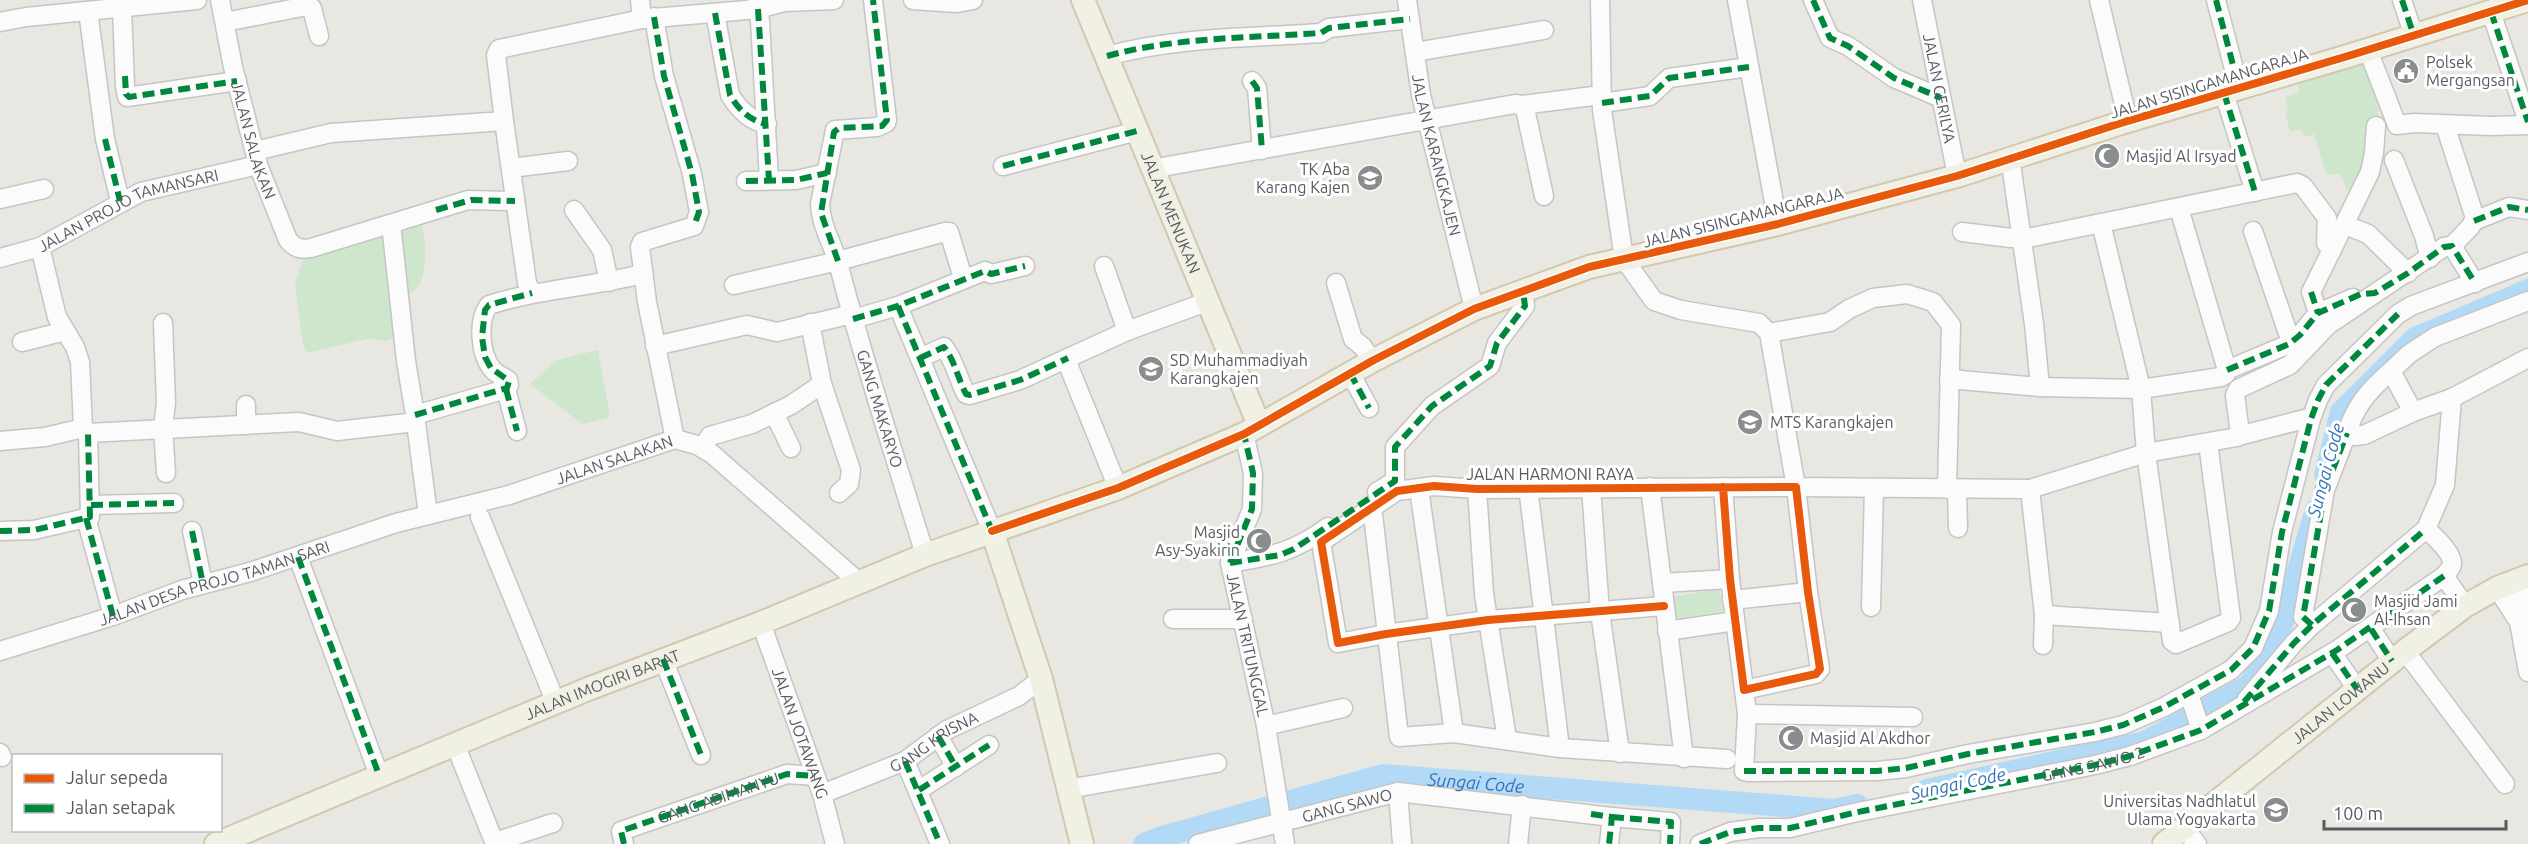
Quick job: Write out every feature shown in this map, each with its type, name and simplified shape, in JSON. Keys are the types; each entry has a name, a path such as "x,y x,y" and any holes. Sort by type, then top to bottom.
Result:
{"main road":[{"name":"JALAN MENUKAN","path":"1083,0 1151,169 1209,301 1251,429"},
{"name":"JALAN SISINGAMANGARAJA","path":"992,531 1118,488 1251,429 1372,361 1474,309 1589,267 1778,224 1957,176 2010,157 2528,0"},
{"name":"JALAN IMOGIRI BARAT","path":"216,844 663,659 761,623 925,555 992,531"},
{"path":"992,531 1041,679 1081,843"},
{"name":"JALAN LOWANU","path":"2164,844 2190,836 2357,689 2398,656 2465,606 2514,581"}],"street":[{"path":"0,22 26,17 197,0"},
{"name":"JALAN SALAKAN","path":"220,0 237,81 257,158 288,240 297,248 310,248 391,224"},
{"path":"640,0 648,18 692,174 699,212 694,226 642,242 640,247 642,274 655,346 674,433"},
{"path":"532,293 527,283 504,121 496,55 499,49 648,18 715,13 784,2 834,0"},
{"name":"GANG MAKARYO","path":"873,0 888,120 877,127 835,130 820,204 925,555"},
{"path":"913,0 957,3 973,0"},
{"name":"JALAN KARANGKAJEN","path":"1407,0 1426,120 1474,309"},
{"path":"1600,0 1601,99 1624,259 1654,301 1681,310 1758,323 1769,333 1796,487 1819,672 1744,690"},
{"path":"1737,0 1778,224"},
{"path":"1813,0 1830,38 1848,46 1894,78 1941,98"},
{"name":"JALAN GERILYA","path":"1922,0 1957,176"},
{"path":"2099,0 2128,121"},
{"path":"2216,0 2231,90 2255,192"},
{"path":"2402,0 2414,36"},
{"path":"758,5 770,180"},
{"path":"225,22 307,6 313,10 319,36"},
{"path":"122,8 125,86 128,97 237,81"},
{"path":"88,11 105,139 120,201"},
{"path":"2368,50 2397,125 2528,123 2523,89 2491,12"},
{"path":"715,13 730,96 749,117 767,124"},
{"path":"1107,57 1182,41 1321,33 1329,28 1410,19"},
{"path":"1415,52 1544,30"},
{"path":"1151,169 1515,104 1650,96 1669,78 1749,67"},
{"path":"1252,81 1257,88 1262,150"},
{"path":"1522,105 1526,113 1544,196"},
{"name":"JALAN PROJO TAMANSARI","path":"0,258 40,247 120,201 141,192 257,158 331,133 504,121"},
{"path":"2445,125 2473,210 2474,221"},
{"path":"2318,313 2311,292 2370,172 2376,126"},
{"path":"1003,166 1137,131"},
{"path":"2010,157 2034,324 2040,387"},
{"path":"2394,159 2424,236 2430,258"},
{"path":"511,168 568,161"},
{"path":"746,181 796,180 827,173"},
{"path":"1962,232 2022,238 2300,184 2327,218 2326,243 2332,250"},
{"path":"0,199 44,189"},
{"path":"428,515 416,418 406,361 391,224 468,200 515,201"},
{"path":"2238,436 2235,395 2238,389 2290,365 2328,325 2408,273 2444,246 2452,246 2474,221 2509,207 2528,210"},
{"path":"2179,208 2227,370"},
{"path":"574,210 602,250 609,282"},
{"path":"2101,223 2141,389 2146,453 2172,641 2178,643 2228,622 2231,618 2208,443"},
{"path":"2345,225 2368,234 2408,273"},
{"path":"2253,231 2292,342"},
{"path":"734,285 949,232 963,278"},
{"path":"2452,246 2475,283"},
{"path":"40,247 54,307 75,347 80,363 89,511 113,616"},
{"path":"1723,487 1732,600 1747,714 1744,771 1877,771 1905,768 2123,725 2190,697 2231,670 2253,648 2269,611 2282,532 2311,419 2326,385 2398,314 2411,306 2528,262"},
{"path":"655,346 747,325 777,332 852,316 898,306 985,271 991,274 1024,266"},
{"path":"1104,266 1127,331"},
{"path":"517,431 506,388 509,381 491,368 483,348 485,310 489,304 532,293 609,282 642,274"},
{"path":"1336,283 1353,339 1363,347 1372,361"},
{"path":"1230,563 1280,555 1294,549 1395,481 1395,447 1432,406 1490,366 1497,344 1525,306 1523,291"},
{"path":"1949,379 2040,387 2141,389 2221,377 2227,370 2292,342 2318,313 2361,294 2375,293"},
{"path":"1769,333 1830,321 1873,298 1907,294 1933,302 1951,325 1949,379 1952,489 1958,528"},
{"path":"920,358 944,347 966,394 970,395 1020,380 1068,358 1071,354 1209,301"},
{"path":"2312,625 2303,617 2325,489 2354,413 2362,399 2409,354 2435,337 2528,301"},
{"path":"898,306 992,531"},
{"path":"163,323 166,403 163,428 166,473"},
{"path":"810,324 822,384 851,471 849,484 839,493"},
{"path":"22,342 65,331"},
{"path":"1068,358 1069,367 1118,488"},
{"path":"2347,434 2364,435 2413,412 2452,398 2528,358"},
{"path":"2391,372 2413,412"},
{"path":"1350,373 1369,408"},
{"path":"705,443 718,433 752,424 774,413 822,384"},
{"path":"0,441 49,437 85,430 299,422 337,430 416,418 506,388"},
{"path":"2241,707 2312,625 2426,529 2445,485 2452,398"},
{"path":"246,405 246,425"},
{"path":"774,413 791,448"},
{"name":"JALAN HARMONI RAYA","path":"1386,634 1338,643 1321,542 1397,491 1434,486 1477,489 1796,487 2030,489 2146,453 2208,443 2305,419"},
{"name":"JALAN TRITUNGGAL","path":"1251,429 1252,509 1230,563 1266,726 1285,844"},
{"name":"JALAN SALAKAN","path":"428,515 509,495 674,433 682,440 705,443 860,583"},
{"path":"1528,487 1560,748"},
{"path":"1591,487 1600,612 1620,753"},
{"path":"1650,487 1684,758"},
{"path":"1871,607 1874,488"},
{"path":"1419,489 1454,733"},
{"path":"1477,489 1484,594 1507,739"},
{"path":"2030,489 2044,615 2043,645"},
{"path":"0,531 34,530 89,511 174,503"},
{"path":"1372,506 1399,737 1454,733 1560,748 1684,758 1727,759"},
{"name":"JALAN DESA PROJO TAMAN SARI","path":"0,651 113,616 182,590 298,557 396,523 428,515"},
{"path":"480,517 556,703"},
{"path":"2426,529 2439,540 2451,558 2451,566 2444,576 2465,606"},
{"path":"192,531 203,584"},
{"path":"298,557 380,775"},
{"name":"GANG SAWO 2","path":"1700,844 1730,832 1802,826 1853,813 2130,756 2241,707 2371,629 2444,576"},
{"path":"1662,583 1730,579"},
{"path":"2514,581 2527,662"},
{"path":"1732,600 1808,592"},
{"path":"1386,634 1488,620 1664,606"},
{"path":"2044,615 2170,623"},
{"path":"1173,619 1243,619"},
{"path":"1667,631 1735,621"},
{"name":"JALAN JOTAWANG","path":"761,623 822,794 832,843"},
{"path":"2371,629 2398,656 2505,784"},
{"path":"2332,653 2357,689"},
{"path":"663,659 700,755"},
{"name":"GANG KRISNA","path":"822,794 905,761 958,723 1013,699 1041,679"},
{"path":"2190,697 2200,726"},
{"path":"1266,726 1343,708"},
{"path":"1747,714 1913,717"},
{"path":"938,736 956,767"},
{"path":"455,744 495,843 554,823"},
{"path":"920,790 989,745"},
{"path":"905,761 920,790 940,844"},
{"path":"1068,789 1217,763"},
{"name":"GANG ABIMANYU","path":"622,837 787,774 815,776"},
{"path":"1398,792 1402,844"},
{"name":"GANG SAWO","path":"1198,844 1282,819 1398,792 1671,822 1670,844"},
{"path":"1518,844 1522,805"},
{"path":"1609,844 1612,817"}],"green space":[{"path":"2366,54 2389,110 2378,111 2360,184 2347,191 2341,174 2326,174 2314,134 2304,137 2301,129 2290,132 2285,112 2288,111 2285,97 2300,92 2295,74"},
{"path":"421,223 425,246 423,273 417,288 402,298 395,338 384,341 370,338 307,353 303,345 295,284 302,262 310,252 371,240"},
{"path":"598,350 610,417 583,424 530,384 557,360"},
{"path":"1719,589 1723,611 1675,619 1671,597"}],"waterway":[{"name":"Sungai Code","path":"2325,475 2341,412 2415,338 2528,290"},
{"name":"Sungai Code","path":"1927,790 2145,742 2248,686 2275,648 2316,510"},
{"name":"Sungai Code","path":"1144,844 1383,775 1834,810 1857,805"}],"marked path":[{"path":"838,261 821,213 834,132 839,128 882,126 887,120 873,0"},
{"path":"1813,0 1830,38 1848,46 1894,78 1941,98"},
{"path":"2216,0 2239,88"},
{"path":"2402,0 2414,36"},
{"path":"758,9 769,180"},
{"path":"2491,12 2528,122"},
{"path":"715,13 730,95 746,114 767,124"},
{"path":"654,17 664,76 692,174 699,212 694,226"},
{"path":"1107,56 1159,45 1240,37 1321,33 1329,28 1410,19"},
{"path":"1602,103 1650,96 1669,78 1749,67"},
{"path":"125,76 126,94 129,97 237,81"},
{"path":"1252,81 1257,88 1262,150"},
{"path":"2224,93 2255,192"},
{"path":"1003,166 1137,131"},
{"path":"105,139 120,201"},
{"path":"746,181 796,180 827,173"},
{"path":"436,210 471,200 515,201"},
{"path":"2474,221 2509,207 2528,210"},
{"path":"2227,370 2289,344 2300,335 2318,313 2361,294 2375,293 2444,247 2452,246 2475,283"},
{"path":"853,319 898,306 985,271 991,274 1025,266"},
{"path":"1230,563 1280,555 1294,549 1395,481 1395,447 1432,406 1490,366 1497,343 1525,306 1523,291"},
{"path":"2311,292 2318,313"},
{"path":"415,415 507,388 509,381 491,368 485,357 482,337 485,310 489,305 532,293"},
{"path":"898,306 992,531"},
{"path":"1744,771 1877,771 1906,768 1968,754 2095,732 2123,725 2164,707 2231,670 2253,648 2269,611 2282,532 2318,400 2326,385 2398,314"},
{"path":"920,358 944,347 966,394 970,395 1020,380 1068,358"},
{"path":"1350,373 1369,408"},
{"path":"506,389 517,431"},
{"path":"0,531 34,530 90,517 88,433"},
{"path":"2312,625 2303,617 2325,490 2347,433"},
{"path":"1230,563 1252,509 1253,473 1244,434"},
{"path":"91,505 174,503"},
{"path":"86,518 113,616"},
{"path":"2244,702 2312,625 2426,529"},
{"path":"192,531 203,584"},
{"path":"298,557 379,775"},
{"path":"1700,844 1730,832 1759,828 1790,828 2130,756 2201,730 2337,650 2444,576"},
{"path":"2371,629 2392,661"},
{"path":"2332,653 2357,689"},
{"path":"663,659 701,755"},
{"path":"938,736 956,767"},
{"path":"919,790 989,745"},
{"path":"905,761 940,844"},
{"path":"624,844 621,831 787,774 815,776"},
{"path":"1591,814 1612,817 1609,844"},
{"path":"1612,817 1671,822 1670,844"}],"cycle path":[{"path":"992,531 1118,488 1244,434 1372,361 1474,309 1589,267 1778,224 1957,176 2121,123 2528,0"},
{"path":"1664,606 1488,620 1338,643 1321,542 1397,491 1434,486 1477,489 1796,487 1808,592 1820,669 1816,674 1744,690 1730,579 1723,487"}],"place":[{"name":"Polsek Mergangsan","path":"2406,71"},
{"name":"Masjid Al Irsyad","path":"2107,156"},
{"name":"TK Aba Karang Kajen","path":"1370,178"},
{"name":"SD Muhammadiyah Karangkajen","path":"1151,369"},
{"name":"MTS Karangkajen","path":"1750,422"},
{"name":"Masjid Asy-Syakirin","path":"1259,541"},
{"name":"Masjid Jami Al-Ihsan","path":"2354,610"},
{"name":"Masjid Al Akdhor","path":"1791,738"},
{"name":"Universitas Nadhlatul Ulama Yogyakarta","path":"2276,810"}]}
